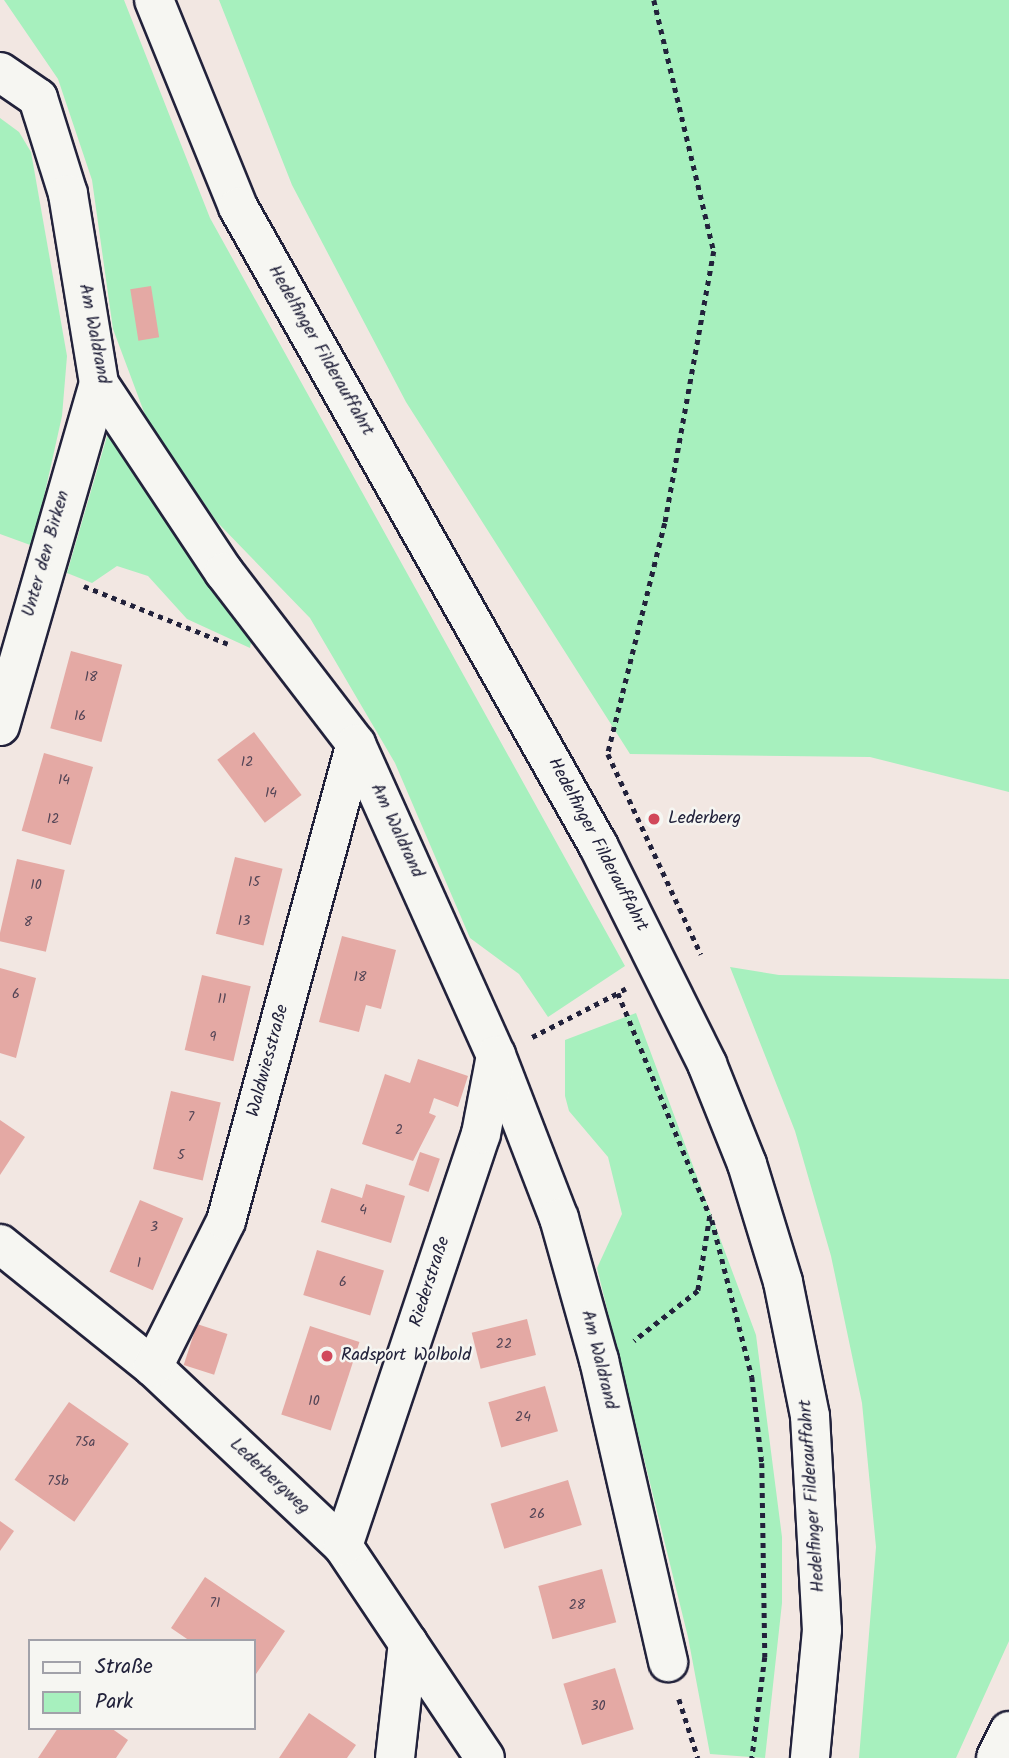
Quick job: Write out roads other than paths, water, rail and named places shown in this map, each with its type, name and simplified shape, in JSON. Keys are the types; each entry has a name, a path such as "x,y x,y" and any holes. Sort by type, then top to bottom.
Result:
{"street":[{"name":"Hedelfinger Filderauffahrt","path":"153,0 238,207 462,598 663,971 747,1164 783,1282 810,1416 822,1630 810,1758"},
{"name":"Am Waldrand","path":"0,72 38,99 68,194 99,384 224,572 356,744 496,1055 559,1217 599,1360 668,1662"},
{"name":"Unter den Birken","path":"0,726 41,569 99,384"},
{"name":"Waldwiesstraße","path":"153,1367 226,1221 356,744"},
{"name":"Riederstraße","path":"343,1546 481,1134 496,1055"},
{"name":"Lederbergweg","path":"0,1244 153,1367 343,1546 485,1758"},
{"path":"395,1758 408,1643"},
{"path":"996,1758 1009,1731"}],"place":[{"name":"Lederberg","path":"654,819"},
{"name":"Radsport Wolbold","path":"327,1356"}]}
